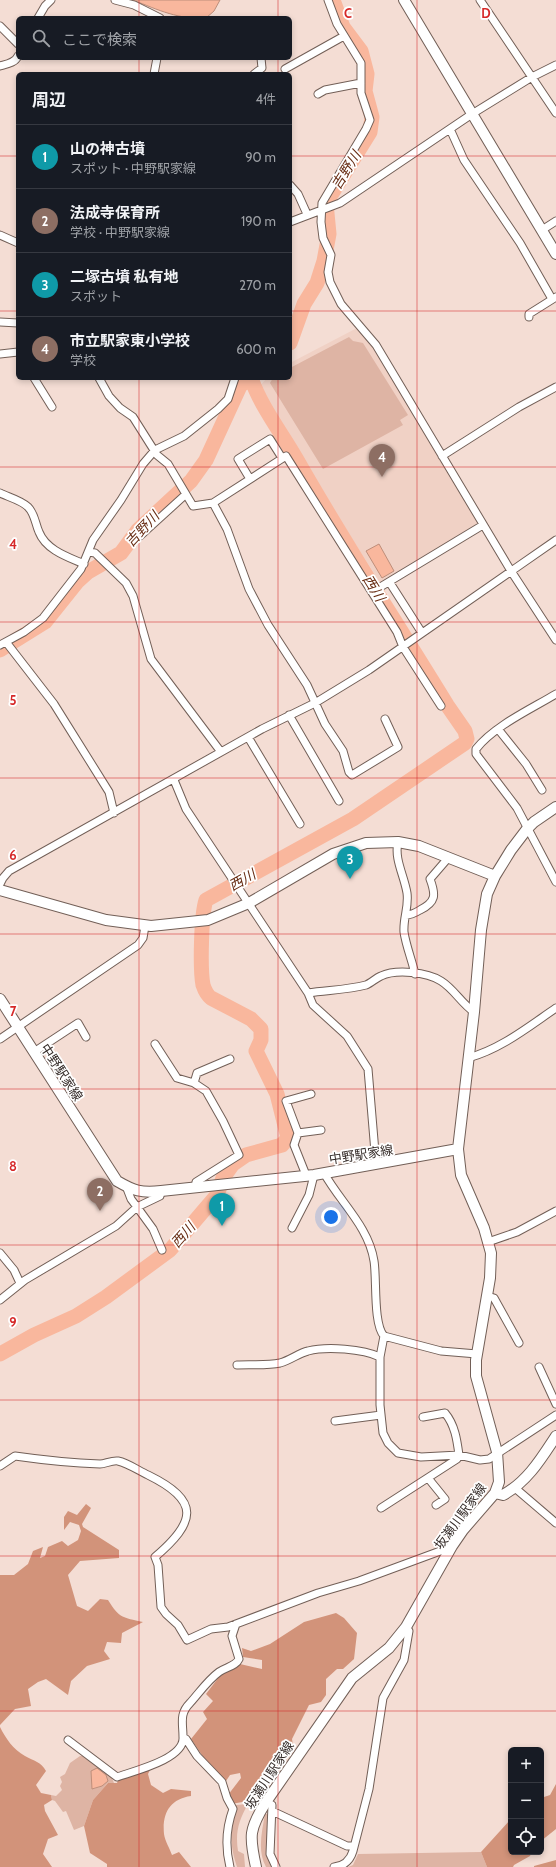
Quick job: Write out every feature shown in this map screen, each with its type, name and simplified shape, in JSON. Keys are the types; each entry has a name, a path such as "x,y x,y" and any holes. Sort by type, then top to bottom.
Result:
{"main road":[{"path":"404,0 556,254"},
{"path":"458,1149 474,1012 481,930 487,894 495,876 511,850 527,829 534,822 556,807"},
{"path":"0,890 106,920 145,926 208,920 249,903 333,854 366,843 398,842 419,846 495,876"},
{"name":"中野駅家線","path":"0,999 117,1181 142,1192 195,1188 310,1175 458,1149"},
{"name":"坂瀬川駅家線","path":"256,1867 251,1847 251,1832 256,1818 269,1807 352,1678 389,1648 406,1627 463,1530 495,1493 499,1472 497,1452 476,1376 477,1354 492,1265 484,1228 461,1175 458,1149"},
{"path":"495,1493 503,1495 515,1488 535,1469 556,1436"}],"street":[{"path":"39,16 50,0"},
{"path":"115,0 134,5 156,16"},
{"path":"328,0 337,24 361,64 361,93 370,120 322,203 321,209 324,238 331,255 328,272 333,291 376,345 511,571 556,640"},
{"path":"480,0 556,113"},
{"path":"0,26 16,42"},
{"path":"285,69 344,36"},
{"path":"0,66 9,64 16,58"},
{"path":"154,72 157,60"},
{"path":"257,72 262,68 261,60"},
{"path":"292,221 340,202 472,114 532,77 556,65"},
{"path":"318,94 325,90 361,83"},
{"path":"450,129 464,160 520,243 554,298 530,314 529,318"},
{"path":"292,187 298,194 307,214"},
{"path":"542,230 556,221"},
{"path":"0,234 16,242"},
{"path":"0,322 16,324"},
{"path":"0,354 16,352"},
{"path":"35,380 52,407"},
{"path":"100,380 109,396 120,408 133,417 157,454 168,464 185,495 193,506 212,503 286,456 397,632 403,647 442,706"},
{"path":"114,813 109,792 54,704 5,645 43,618 84,564 93,540 121,500 143,464 155,450 184,436 218,409 228,399 234,380"},
{"path":"442,456 519,407 556,387"},
{"path":"250,479 238,459 270,439 282,458"},
{"path":"0,493 26,506 34,514 39,534 47,544 58,553 84,564"},
{"path":"140,536 185,495"},
{"path":"212,503 227,529 249,589 268,625 307,685 325,724 343,751 349,772 352,775 398,746 385,719"},
{"path":"372,592 484,525"},
{"path":"0,884 9,872 248,737 315,702 369,670 556,540"},
{"path":"89,552 95,554 126,583 133,596 151,659 221,752"},
{"path":"386,584 422,633"},
{"path":"556,694 498,730 481,742 476,749 476,754 517,808 556,882"},
{"path":"289,715 339,801"},
{"path":"498,730 526,764 542,790"},
{"path":"248,737 300,824"},
{"path":"174,780 186,809 308,993 313,1005 347,1036 368,1069 376,1164"},
{"path":"398,842 396,852 407,893 408,910 404,932 415,974"},
{"path":"406,915 410,915 422,909 433,901 435,890 430,879 449,857"},
{"path":"0,1039 138,945 143,938 145,926"},
{"path":"308,993 367,985 382,976 395,972 415,974 429,976 440,980 456,994 466,1007 474,1012"},
{"path":"468,1058 481,1054 504,1042 556,1008"},
{"path":"34,1052 78,1023 86,1037"},
{"path":"155,1044 177,1078 194,1083 206,1091 223,1121 239,1155 196,1182 195,1188"},
{"path":"194,1083 197,1073 230,1059"},
{"path":"292,1228 309,1195 310,1175 294,1145 298,1133 286,1101 311,1094"},
{"path":"298,1133 321,1130"},
{"path":"324,1173 368,1240 374,1260 377,1317 381,1332 384,1336 441,1351 477,1354"},
{"path":"126,1186 131,1200 153,1229 162,1250"},
{"path":"0,1300 20,1283 116,1226 137,1207 160,1196 161,1191"},
{"path":"488,1242 517,1232 556,1211"},
{"path":"0,1253 14,1270 20,1283"},
{"path":"487,1296 494,1298 519,1343"},
{"path":"384,1336 380,1357 381,1415 383,1433 388,1443 398,1453 421,1457 459,1455 480,1460 489,1458 556,1415"},
{"path":"237,1365 278,1363 292,1359 306,1351 320,1349 372,1353 380,1357"},
{"path":"539,1367 556,1404"},
{"path":"423,1417 444,1413 450,1419 455,1430 459,1455"},
{"path":"335,1421 381,1415"},
{"path":"381,1508 428,1478 457,1458 459,1455"},
{"path":"0,1466 15,1456 68,1463 102,1464 117,1461 164,1483 177,1493 186,1507 187,1518 184,1527 174,1541 155,1557 158,1565 161,1607 178,1625 187,1640 211,1629 228,1628 318,1593 359,1581 443,1550 449,1552"},
{"path":"428,1478 445,1498 436,1505"},
{"path":"515,1488 556,1523"},
{"path":"68,1740 117,1777 167,1759 182,1746 184,1738 182,1715 188,1705 219,1672 238,1662 239,1659 232,1636 236,1624"},
{"path":"334,1867 345,1863 350,1859 354,1846 369,1789 383,1698 404,1660 409,1631 406,1627"},
{"path":"184,1738 197,1756 222,1782 227,1798 233,1809 227,1826 226,1848 230,1867"},
{"path":"276,1867 270,1854 269,1807 347,1846 354,1846"}],"shaded area":[{"path":"133,0 220,0 214,11 208,16 178,16"},
{"path":"357,328 373,348 479,522 433,553 381,584 284,432 259,387 265,380 292,380 292,362"},
{"path":"349,337 353,341 363,343 408,415 400,420 403,425 323,469 270,383 272,380 292,380 292,367"},
{"path":"379,544 394,571 382,578 366,551"},
{"path":"86,1504 91,1508 82,1524 83,1527 119,1550 119,1558 80,1561 68,1575 77,1606 88,1611 100,1599 108,1600 116,1611 122,1616 143,1622 122,1633 121,1643 107,1642 104,1651 110,1659 87,1666 71,1681 68,1695 46,1679 38,1682 28,1689 31,1706 15,1709 0,1725 0,1575 14,1575 28,1564 33,1551 43,1547 40,1558 45,1556 48,1547 62,1541 68,1546 78,1540 81,1531 79,1525 70,1522 64,1530 64,1517 68,1511 77,1515"},
{"path":"336,1613 344,1618 357,1633 354,1659 343,1669 337,1669 326,1679 326,1695 321,1702 309,1705 292,1739 293,1745 277,1756 280,1766 269,1784 261,1780 248,1801 231,1804 228,1795 241,1778 240,1773 230,1775 226,1781 208,1764 191,1739 207,1719 203,1712 213,1701 206,1694 222,1673 240,1664 262,1669 262,1660 243,1657 242,1648 251,1651 270,1644 304,1622"},
{"path":"0,1727 7,1740 13,1747 25,1756 40,1764 46,1771 36,1785 41,1793 51,1795 52,1800 44,1805 45,1811 58,1835 48,1839 43,1854 52,1867 0,1867"},
{"path":"80,1756 84,1756 111,1776 114,1783 108,1783 93,1800 84,1826 74,1830 66,1811 63,1812 55,1801 52,1800 51,1795 56,1796 62,1790 60,1786 62,1782 60,1777 65,1774 70,1763","holes":["92,1777 105,1782 102,1786 93,1789"]},
{"path":"152,1766 148,1774 151,1785 163,1793 171,1789 191,1791 191,1796 178,1800 169,1808 164,1820 164,1834 172,1855 179,1852 191,1867 107,1867 107,1864 90,1853 84,1826 93,1800 108,1783 117,1783 119,1778"},
{"path":"97,1768 106,1775 108,1781 102,1786 92,1789 91,1771"},
{"path":"556,1784 556,1829 544,1839 544,1797 550,1795"},
{"path":"248,1804 242,1815 237,1832 238,1851 244,1854 245,1867 237,1867 232,1850 232,1829 236,1805"},
{"path":"265,1814 269,1814 268,1841 269,1854 273,1867 266,1867 263,1861 261,1848"},
{"path":"508,1822 508,1855 530,1855 513,1867 487,1867 481,1852"},
{"path":"481,1852 487,1867 348,1867 353,1865 358,1854"},
{"path":"556,1860 556,1867 534,1867 534,1866"}],"waterway":[{"name":"吉野川","path":"292,337 304,304 317,283 324,261 329,234 326,203 370,132 372,117 365,91 367,74 361,51 343,27 333,0"},
{"name":"吉野川","path":"0,650 45,622 77,582 88,572 121,553 138,530 191,481 206,460 240,386 248,380"},
{"name":"西川","path":"0,1354 34,1335 76,1316 106,1297 170,1250 217,1195 223,1178 233,1164 246,1155 282,1145 288,1138 277,1094 256,1051 261,1040 261,1029 251,1019 208,996 203,985 202,942 203,917 206,900 353,819 465,743 467,739 465,731 447,705 315,491 260,399 252,380"}],"place":[{"name":"市立駅家東小学校","path":"382,477"},
{"name":"二塚古墳 私有地","path":"350,879"},
{"name":"法成寺保育所","path":"100,1211"},
{"name":"山の神古墳","path":"222,1226"}]}
